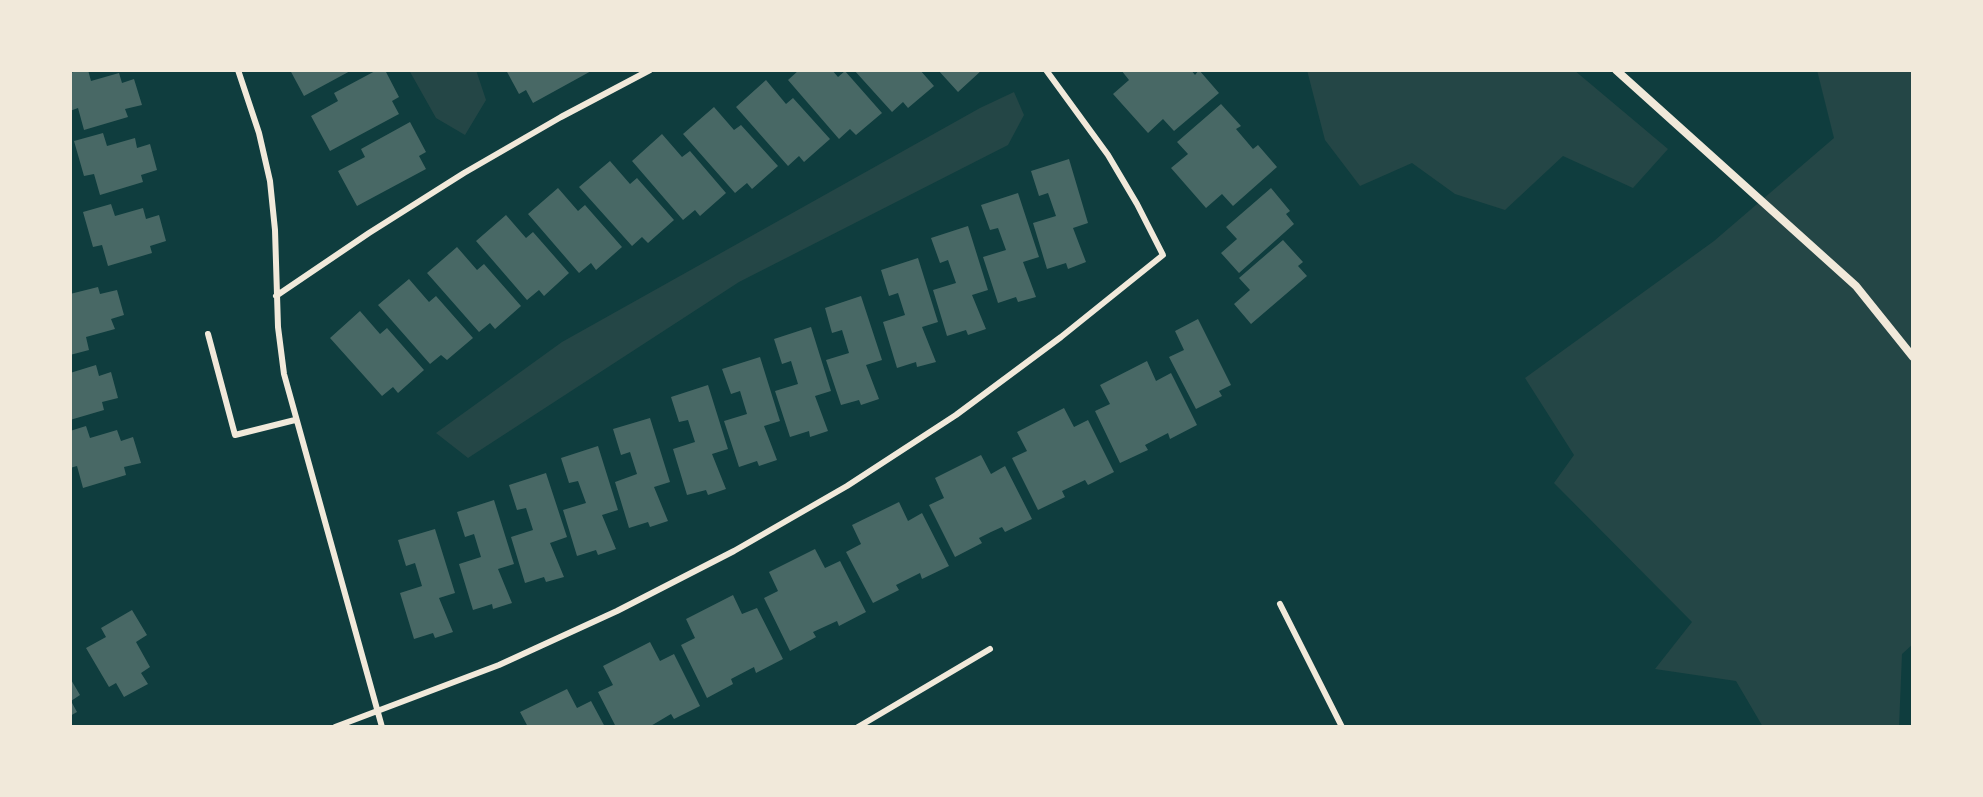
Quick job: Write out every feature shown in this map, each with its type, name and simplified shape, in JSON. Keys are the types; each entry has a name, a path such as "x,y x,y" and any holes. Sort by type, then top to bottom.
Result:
{"street":[{"path":"1616,70 1856,286 1913,357"}],"lane":[{"path":"238,70 259,133 270,181 284,374 382,727"},
{"path":"276,296 464,173 650,70"},
{"path":"335,727 499,665 617,611 759,537 847,486 956,415 1061,337 1163,255 1108,155 1046,70"},
{"path":"208,334 235,435 295,420"},
{"path":"1280,604 1342,727"},
{"path":"858,727 990,649"}],"shaded area":[{"path":"409,70 476,70 486,100 465,135 436,118"},
{"path":"1307,70 1574,70 1668,149 1633,188 1563,156 1505,210 1455,194 1412,163 1360,186 1325,140"},
{"path":"1817,70 1913,70 1913,644 1902,654 1899,727 1763,727 1736,681 1655,669 1692,622 1554,483 1574,455 1525,378 1714,241 1834,138"},
{"path":"1014,92 1024,115 1008,145 739,282 468,458 436,433 562,342 980,108"}],"building":[{"path":"88,70 91,81 119,73 122,83 134,79 142,105 125,109 128,117 84,130 78,108 70,111 70,73"},
{"path":"290,70 352,70 304,96"},
{"path":"377,70 385,70 399,97 392,101 399,114 330,151 311,116 338,101 334,93"},
{"path":"506,70 593,70 533,103 526,90 519,94"},
{"path":"799,70 832,70 838,77 845,71 882,113 856,135 850,129 839,139 788,80"},
{"path":"854,70 920,70 934,86 908,108 903,102 892,112"},
{"path":"938,70 982,70 958,92"},
{"path":"1121,70 1191,70 1195,75 1199,70 1219,93 1174,131 1163,119 1148,133 1113,94 1129,80"},
{"path":"766,80 786,104 793,98 830,139 804,162 799,156 788,166 736,107"},
{"path":"1221,104 1241,126 1236,129 1253,149 1258,145 1277,167 1233,206 1222,194 1206,208 1171,168 1188,154 1177,142"},
{"path":"714,107 734,130 741,125 778,166 752,189 747,183 735,193 683,134"},
{"path":"410,122 426,152 419,156 426,169 357,206 338,171 365,157 361,149"},
{"path":"103,133 107,146 135,138 137,148 150,144 157,170 141,175 143,182 100,195 94,174 84,176 74,141"},
{"path":"662,134 682,157 690,151 726,193 700,216 695,210 683,220 632,161"},
{"path":"1069,159 1088,223 1073,228 1086,262 1068,269 1066,263 1047,269 1033,223 1056,216 1048,193 1039,196 1031,171"},
{"path":"610,161 630,184 637,178 674,220 648,243 642,237 632,246 579,187"},
{"path":"558,188 578,211 585,205 622,247 596,270 591,263 579,273 528,214"},
{"path":"1271,188 1290,211 1286,214 1294,224 1239,273 1221,253 1237,239 1226,227"},
{"path":"1018,193 1039,257 1023,262 1036,297 1018,302 1016,297 998,303 983,257 1006,250 998,228 990,230 981,205"},
{"path":"111,204 115,216 143,208 146,219 159,215 166,241 150,246 152,253 108,266 102,245 93,247 83,212"},
{"path":"506,215 526,238 533,232 569,273 544,296 539,290 527,300 476,241"},
{"path":"968,226 988,290 972,295 986,329 968,335 966,330 947,336 933,290 956,283 948,260 940,263 931,238"},
{"path":"1283,240 1303,262 1298,266 1307,276 1251,324 1234,304 1250,290 1239,278"},
{"path":"457,247 477,270 484,264 521,306 495,329 490,323 479,332 427,273"},
{"path":"918,258 938,322 922,327 936,362 917,367 916,362 897,368 883,322 905,315 898,293 889,296 881,270"},
{"path":"409,279 429,302 436,296 473,338 447,360 441,355 430,364 378,305"},
{"path":"98,287 100,294 117,290 124,315 111,319 115,329 86,337 89,350 70,355 70,294"},
{"path":"861,296 882,360 866,365 879,399 861,405 859,400 841,405 826,360 849,353 842,330 832,333 825,308"},
{"path":"360,311 380,334 387,328 424,370 398,393 393,387 382,396 330,338"},
{"path":"1198,319 1231,385 1219,391 1222,396 1196,409 1169,357 1184,350 1175,331"},
{"path":"811,327 831,391 815,396 828,431 810,437 809,431 790,437 775,391 798,384 791,361 782,364 774,339"},
{"path":"760,357 780,421 764,426 777,460 759,466 757,461 739,467 724,421 747,414 740,391 731,394 722,369"},
{"path":"1147,361 1156,381 1171,373 1197,425 1170,439 1168,433 1145,445 1148,450 1120,463 1095,411 1110,404 1100,385"},
{"path":"96,365 99,376 111,372 118,398 102,402 104,410 70,420 70,373"},
{"path":"708,385 728,449 712,454 726,489 708,495 706,490 687,495 673,449 695,442 688,420 679,422 671,397"},
{"path":"1064,408 1074,427 1088,420 1114,472 1088,485 1085,480 1062,491 1065,497 1038,510 1012,458 1027,451 1017,432"},
{"path":"650,418 670,482 654,487 668,521 650,527 648,522 629,528 615,482 637,474 630,452 621,455 613,429"},
{"path":"86,426 90,438 117,430 121,441 133,437 141,463 124,467 126,475 83,488 77,466 70,468 70,431"},
{"path":"598,446 618,510 602,515 616,549 598,555 596,550 577,556 563,510 586,503 578,481 569,483 561,458"},
{"path":"981,455 991,474 1005,466 1032,519 1005,532 1002,527 991,532 979,538 982,543 955,557 929,505 944,498 935,478"},
{"path":"546,473 567,537 550,543 564,577 546,582 544,577 525,583 511,537 533,530 526,508 517,510 509,485"},
{"path":"494,500 514,564 498,569 512,603 493,609 492,604 473,610 459,564 481,557 474,534 465,537 457,512"},
{"path":"899,502 908,521 922,513 949,566 922,579 920,573 896,585 899,590 873,603 846,552 861,544 852,525"},
{"path":"435,529 455,593 439,598 453,632 435,638 433,633 414,639 400,593 422,586 415,563 406,566 398,540"},
{"path":"815,549 825,568 840,561 866,612 839,626 837,621 813,632 816,637 790,651 764,598 778,591 769,572"},
{"path":"733,595 742,614 757,608 783,659 756,673 754,667 731,679 733,684 707,698 681,645 695,638 686,619"},
{"path":"132,610 147,635 136,642 150,667 141,673 148,684 124,697 116,683 109,687 86,648 106,637 101,628"},
{"path":"650,642 660,661 674,654 700,706 674,719 671,714 649,727 616,727 598,692 613,685 603,666"},
{"path":"70,678 80,695 71,701 77,712 70,716"},
{"path":"567,689 577,708 591,701 605,727 528,727 520,712"}]}
